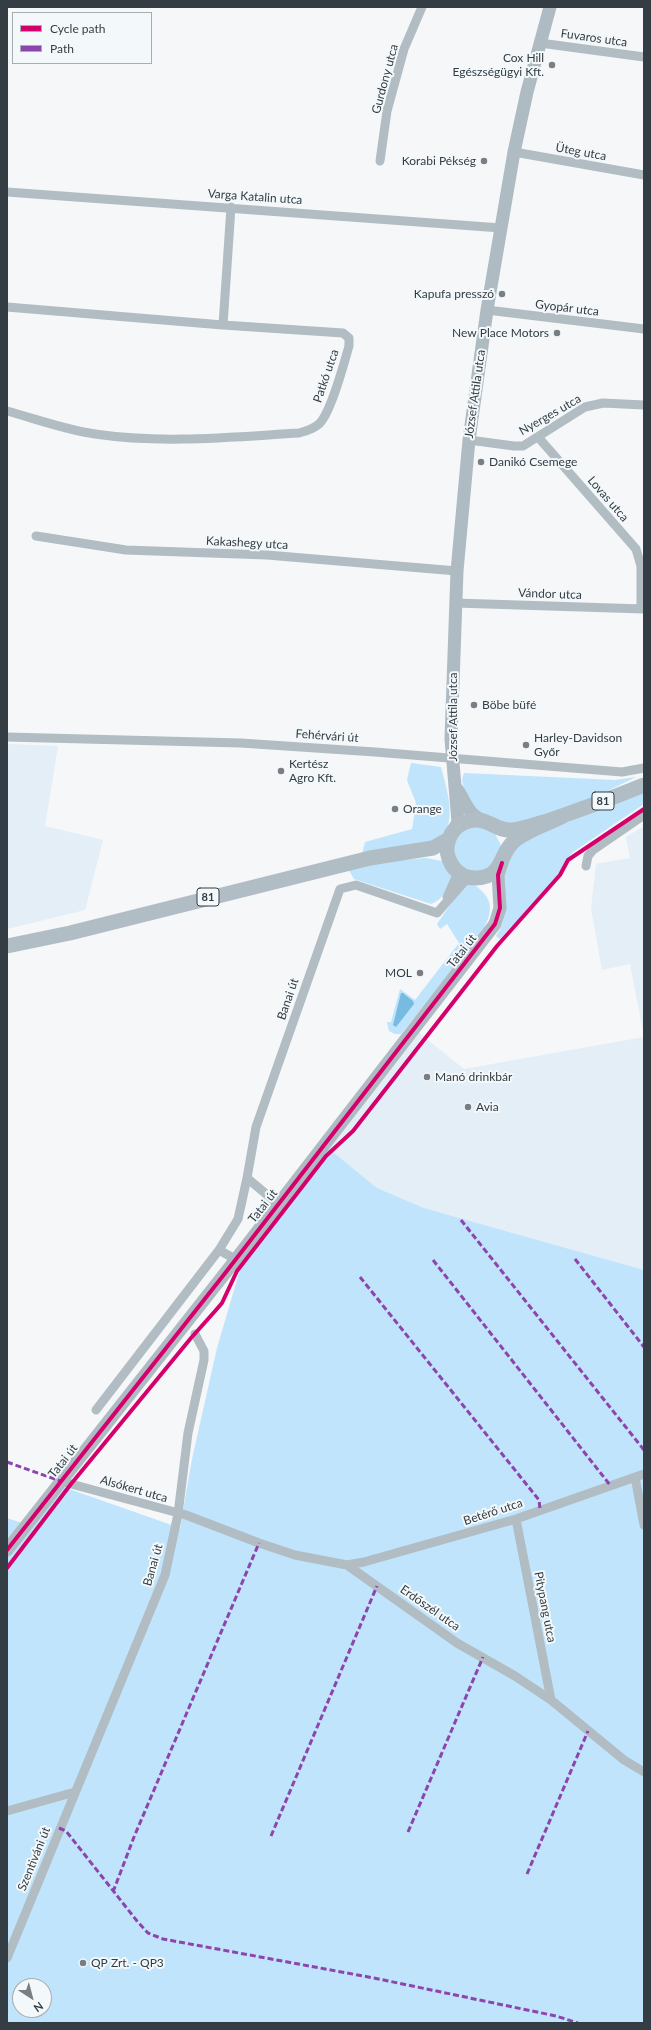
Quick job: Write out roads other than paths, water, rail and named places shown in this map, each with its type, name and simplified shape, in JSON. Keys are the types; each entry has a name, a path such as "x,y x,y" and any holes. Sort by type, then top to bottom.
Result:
{"main road":[{"name":"81","path":"411,852 434,856 476,878 493,873 504,859 512,844 520,837 563,816 644,785"},
{"name":"81","path":"7,946 70,933 364,860 433,848 467,821 489,823 500,829 510,830 563,816"},
{"path":"489,823 503,838 504,859"},
{"path":"451,835 448,856 453,867"}],"street":[{"name":"Gurdony utca","path":"380,161 387,111 404,49 422,7"},
{"name":"József Attila utca","path":"451,835 458,822 451,739 455,603 469,440 487,310 514,152 522,112 550,7"},
{"name":"Fuvaros utca","path":"540,43 644,58"},
{"name":"Üteg utca","path":"514,152 644,175"},
{"name":"Varga Katalin utca","path":"7,192 231,207 501,228"},
{"path":"223,325 231,207"},
{"name":"Patkó utca","path":"7,307 223,325 343,333 349,338 350,346 326,413 320,423 310,430 299,433 184,440 136,439 94,434 7,411"},
{"name":"Gyopár utca","path":"487,310 644,329"},
{"name":"Nyerges utca","path":"469,440 523,446 585,407 603,403 644,405"},
{"name":"Lovas utca","path":"538,437 636,549 641,566 643,609"},
{"name":"Kakashegy utca","path":"36,536 126,550 267,555 457,571"},
{"name":"Vándor utca","path":"455,603 643,609"},
{"name":"Fehérvári út","path":"7,737 241,743 622,772 644,768"},
{"name":"József Attila utca","path":"456,786 471,813 477,819 489,823"},
{"path":"586,866 588,856 593,850 644,815"},
{"name":"Tatai út","path":"7,1550 492,929 499,915 500,898 497,881 504,859"},
{"path":"437,913 454,883 453,867"},
{"path":"437,913 464,882 476,878"},
{"name":"Tatai út","path":"476,878 489,888 494,902 495,916 492,929"},
{"name":"Banai út","path":"246,1178 256,1127 340,889 356,885 437,913"},
{"path":"246,1178 278,1204"},
{"name":"Tatai út","path":"96,1410 220,1250 238,1219 246,1178"},
{"path":"220,1250 235,1259"},
{"name":"Banai út","path":"75,1792 165,1575 178,1514 188,1433 204,1360 204,1351 195,1334"},
{"name":"Betérő utca","path":"347,1565 364,1562 516,1519 644,1474"},
{"path":"635,1477 644,1525"},
{"name":"Alsókert utca","path":"60,1481 178,1514"},
{"name":"Erdőszél utca","path":"178,1514 295,1555 347,1565 457,1643 515,1676 551,1700 624,1760 644,1772"},
{"name":"Pitypang utca","path":"516,1519 551,1700"},
{"path":"7,1811 75,1792"},
{"name":"Szentiváni út","path":"7,1958 75,1792"}],"place":[{"name":"Cox Hill Egészségügyi Kft.","path":"552,65"},
{"name":"Korabi Pékség","path":"484,161"},
{"name":"Kapufa presszó","path":"502,294"},
{"name":"New Place Motors","path":"557,333"},
{"name":"Danikó Csemege","path":"481,462"},
{"name":"Böbe büfé","path":"474,705"},
{"name":"Harley-Davidson Győr","path":"526,745"},
{"name":"Kertész Agro Kft.","path":"281,771"},
{"name":"Orange","path":"395,809"},
{"name":"MOL","path":"420,973"},
{"name":"Manó drinkbár","path":"427,1077"},
{"name":"Avia","path":"468,1107"},
{"name":"QP Zrt. - QP3","path":"83,1963"}]}
